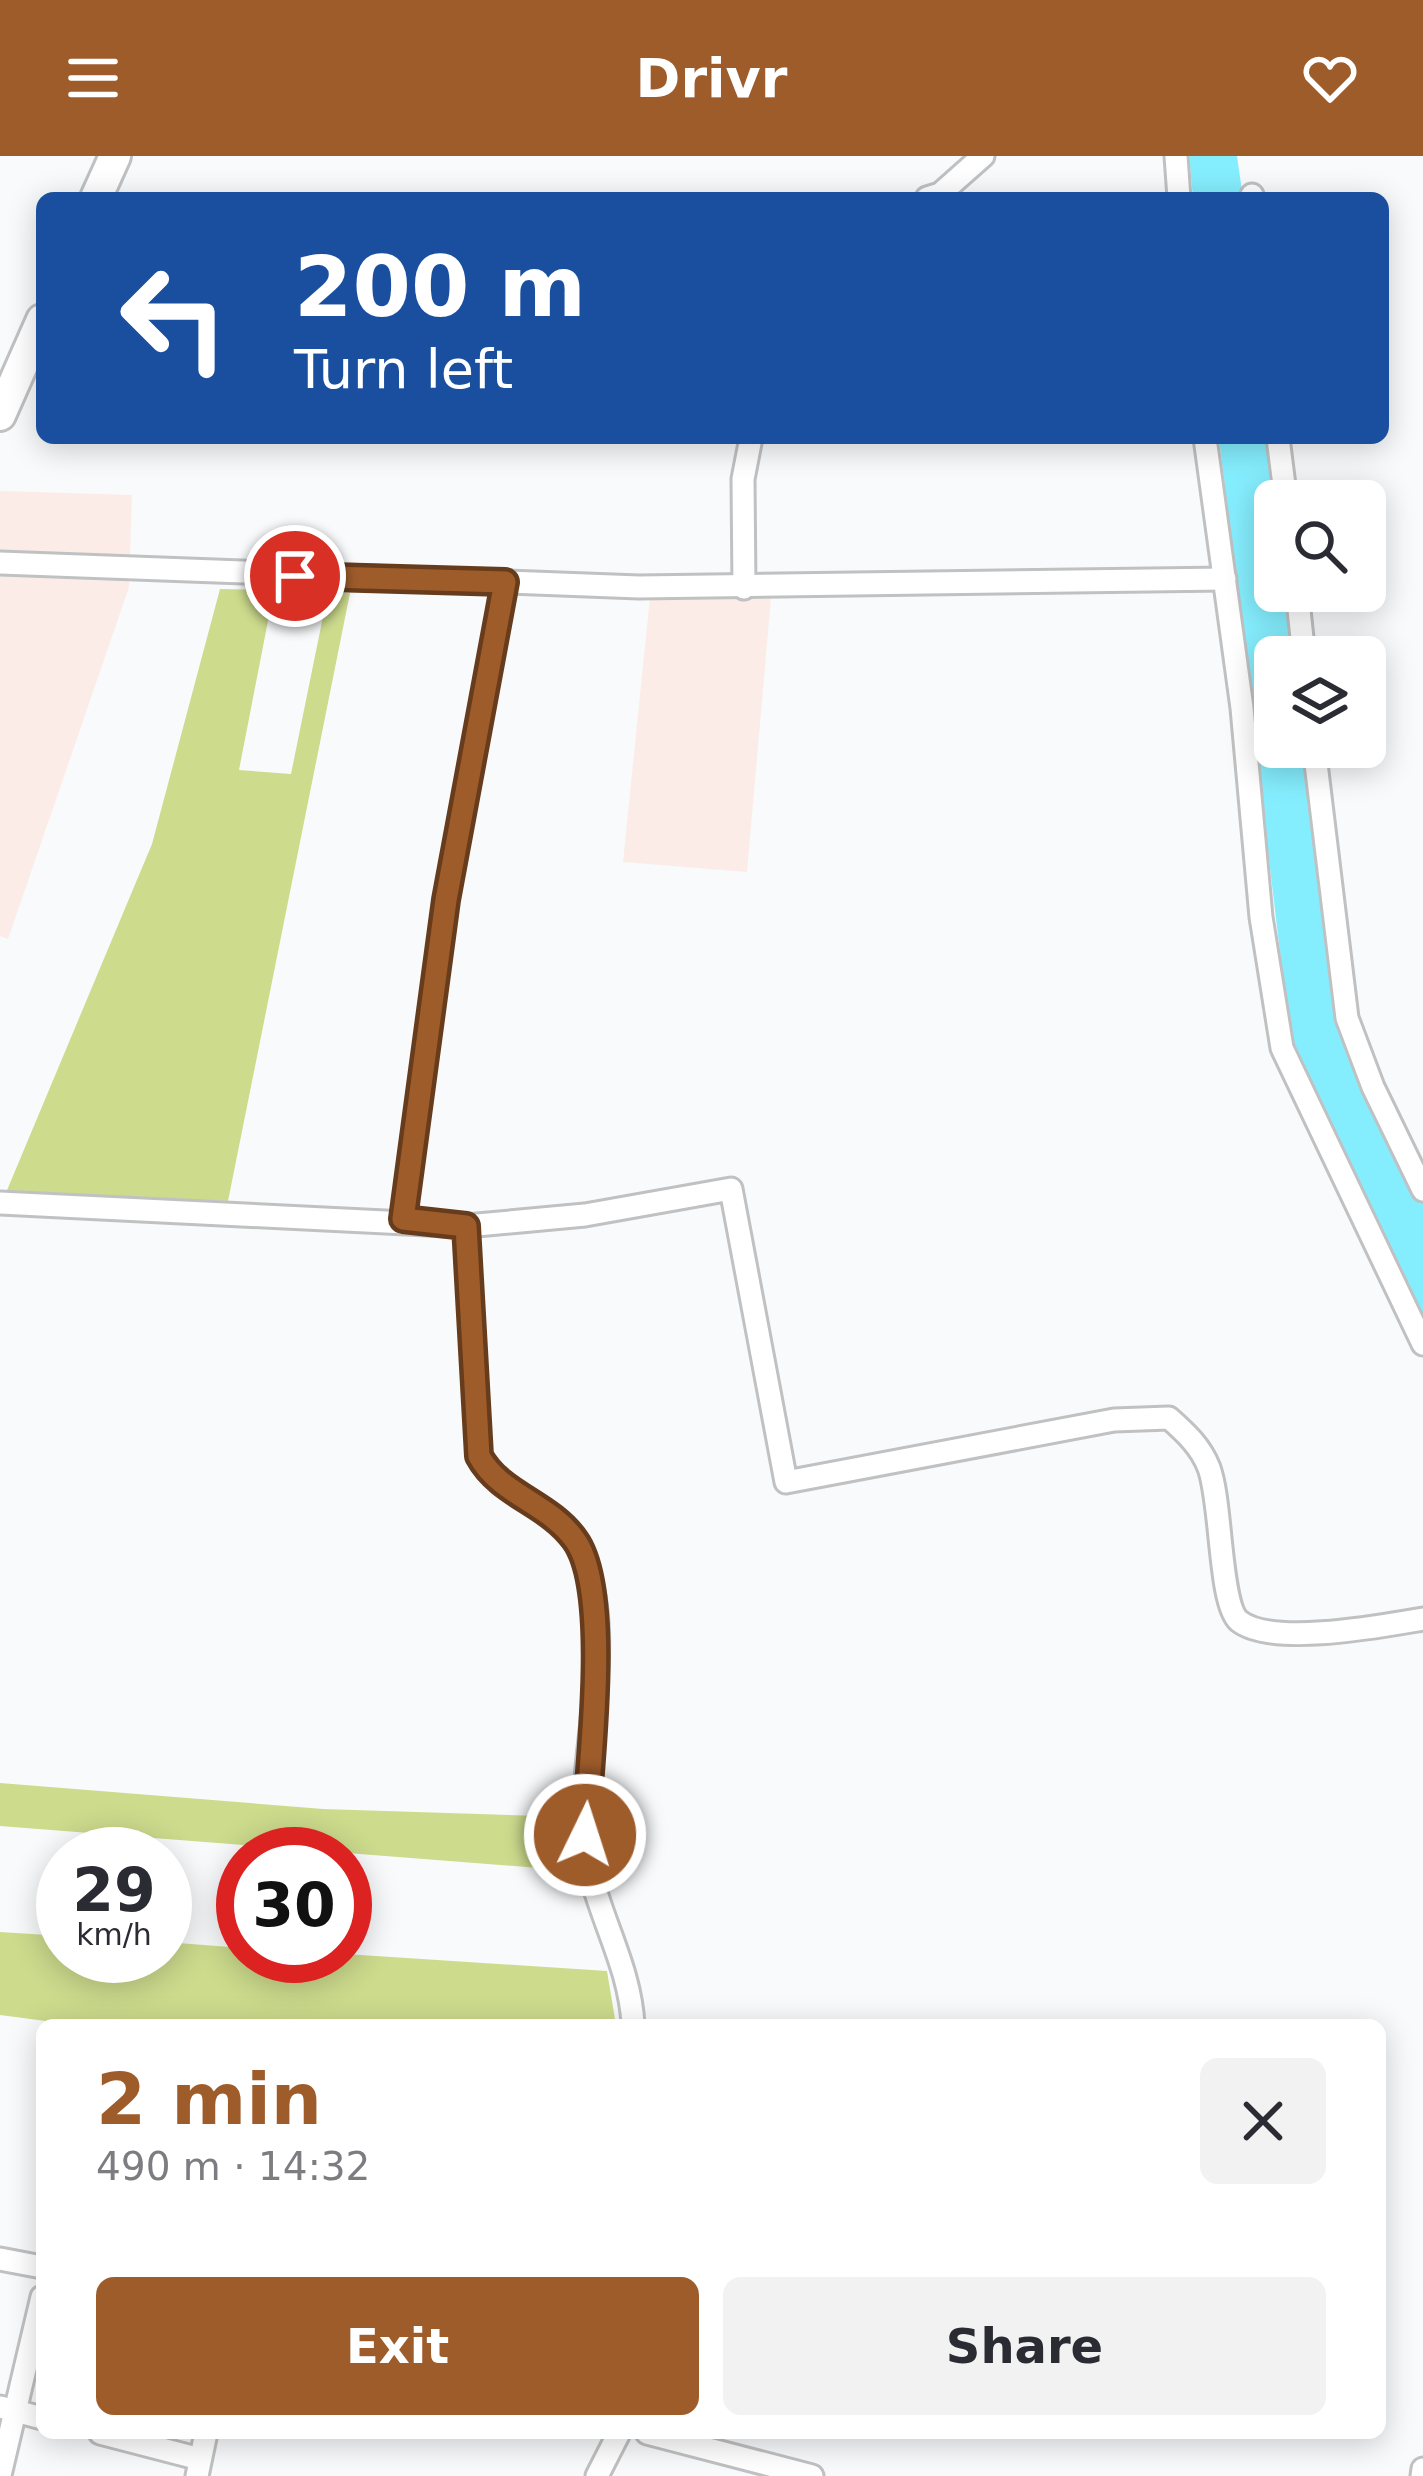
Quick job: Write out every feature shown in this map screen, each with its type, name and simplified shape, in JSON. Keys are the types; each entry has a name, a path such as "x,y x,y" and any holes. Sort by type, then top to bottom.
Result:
{"main road":[{"path":"99,192 115,156"},
{"path":"0,415 36,334"}],"street":[{"path":"942,192 983,156"},
{"path":"1176,156 1179,192"},
{"path":"744,588 743,479 750,444"},
{"path":"1206,444 1282,1048 1423,1344"},
{"path":"1279,444 1283,480"},
{"path":"0,563 126,572 744,588 1225,579"},
{"path":"403,1219 446,900 505,582"},
{"path":"1317,768 1347,1018 1372,1087 1423,1190"},
{"path":"0,1202 403,1219 466,1226 584,1215 731,1190 786,1482 1114,1420 1169,1418 1193,1439 1209,1467 1221,1515 1226,1605 1241,1623 1269,1631 1317,1633 1423,1619"},
{"path":"466,1226 479,1456 491,1478 546,1511 577,1542 591,1582 595,1663 585,1835 592,1887 631,1989 633,2019"},
{"path":"0,2259 36,2266"},
{"path":"0,2475 9,2409 36,2317"},
{"path":"117,2439 198,2468"},
{"path":"597,2476 617,2439"},
{"path":"670,2439 812,2476"}],"shaded area":[{"path":"0,491 132,495 129,587 8,939 0,936"},
{"path":"650,597 771,598 747,872 623,862"}],"green space":[{"path":"220,589 274,590 239,770 291,774 328,592 350,593 228,1201 5,1195 152,844"},
{"path":"0,1783 323,1809 573,1817 577,1871 372,1855 372,1827 216,1827 216,1843 192,1841 192,1827 0,1826"},
{"path":"0,1932 36,1934 36,1983 192,1983 192,1944 216,1946 216,1983 372,1983 372,1956 607,1971 615,2019 36,2019 0,2015"}],"water":[{"path":"1189,156 1237,156 1242,192 1192,192"},
{"path":"1220,444 1268,444 1270,480 1254,480 1254,612 1287,612 1290,636 1254,636 1254,733"},
{"path":"1258,768 1306,768 1331,980 1342,1028 1372,1104 1423,1202 1423,1325 1291,1045"}],"route":[{"path":"295,576 505,582 446,900 403,1219 466,1226 479,1456 491,1478 546,1511 577,1542 591,1582 595,1663 585,1835"}]}
